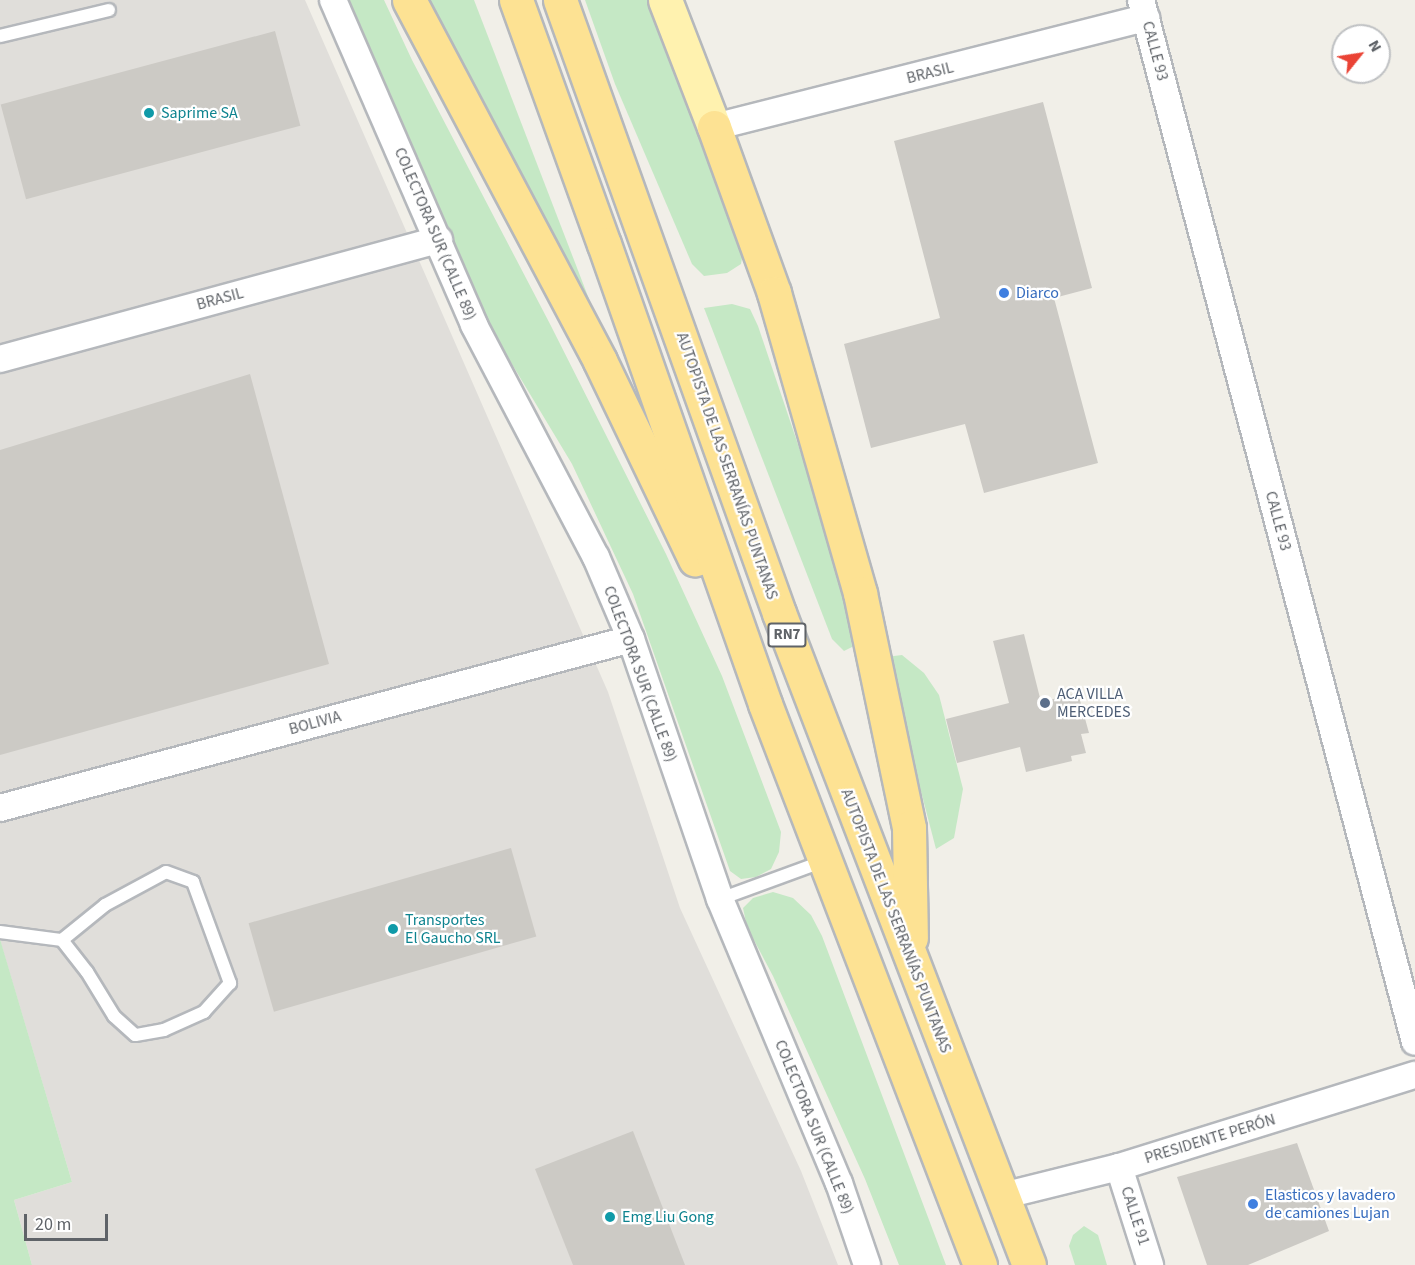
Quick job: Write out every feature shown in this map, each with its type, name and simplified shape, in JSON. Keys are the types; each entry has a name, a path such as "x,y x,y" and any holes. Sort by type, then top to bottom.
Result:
{"highway":[{"path":"409,0 600,361 765,704"},
{"name":"RN7","path":"516,0 765,704 980,1265"},
{"name":"AUTOPISTA DE LAS SERRANÍAS PUNTANAS","path":"560,0 778,613 1029,1265"},
{"path":"714,127 774,293 860,593 909,828 912,961"}],"main road":[{"path":"666,0 714,127"}],"street":[{"name":"COLECTORA SUR (CALLE 89)","path":"333,0 474,325 596,557 631,639 720,899 839,1183 867,1265"},
{"name":"BRASIL","path":"714,127 1144,9"},
{"name":"CALLE 93","path":"1144,9 1415,1042"},
{"name":"BRASIL","path":"0,359 439,240"},
{"name":"BOLIVIA","path":"0,808 631,639"},
{"name":"PRESIDENTE PERÓN","path":"1002,1196 1119,1167 1415,1075"},
{"name":"CALLE 91","path":"1119,1167 1150,1265"}],"lane":[{"path":"0,36 109,10"},
{"path":"720,899 825,861"},
{"path":"0,932 62,940 87,972 114,1016 135,1035 164,1030 204,1012 230,983 193,882 166,872 105,905 62,940"}],"shaded area":[{"path":"0,0 305,0 608,692 680,908 801,1171 838,1265 32,1265 14,1200 72,1182 0,940"}],"green space":[{"path":"348,0 384,0 412,60 550,324 666,554 722,676 781,832 779,852 771,869 756,877 741,879 730,871 633,594 572,464 480,311 420,175"},
{"path":"428,0 474,0 609,351 567,272"},
{"path":"585,0 652,0 743,252 741,264 727,273 704,276 692,264 615,84"},
{"path":"732,304 750,309 758,326 841,572 850,616 852,647 844,651 832,639 704,308"},
{"path":"902,655 924,673 939,695 963,789 954,838 936,849 886,657"},
{"path":"773,892 793,898 811,915 822,936 946,1265 899,1265 865,1179 773,976 747,927 743,908 753,898"},
{"path":"0,939 72,1182 14,1200 32,1265 0,1265"},
{"path":"1084,1226 1098,1235 1107,1265 1075,1265 1069,1246 1073,1235"}],"building":[{"name":"Saprime SA","path":"275,31 300,126 26,199 1,105"},
{"name":"Diarco","path":"1043,102 1092,288 1054,298 1098,463 984,493 965,424 871,448 844,344 940,318 894,141"},
{"path":"250,374 329,664 0,755 0,450"},
{"name":"ACA VILLA MERCEDES","path":"1024,634 1041,702 1078,693 1089,733 1081,734 1086,753 1071,756 1072,761 1026,772 1020,747 957,763 946,719 1009,703 993,641"},
{"name":"Transportes El Gaucho SRL","path":"511,848 536,936 274,1012 249,923"},
{"name":"Emg Liu Gong","path":"633,1131 685,1265 573,1265 535,1169"},
{"name":"Elasticos y lavadero de camiones Lujan","path":"1297,1143 1329,1231 1248,1265 1207,1265 1177,1177"}],"place":[{"name":"Saprime SA","path":"149,113"},
{"name":"Diarco","path":"1004,293"},
{"name":"ACA VILLA MERCEDES","path":"1045,703"},
{"name":"Transportes El Gaucho SRL","path":"393,929"},
{"name":"Elasticos y lavadero de camiones Lujan","path":"1253,1204"},
{"name":"Emg Liu Gong","path":"610,1217"}]}
